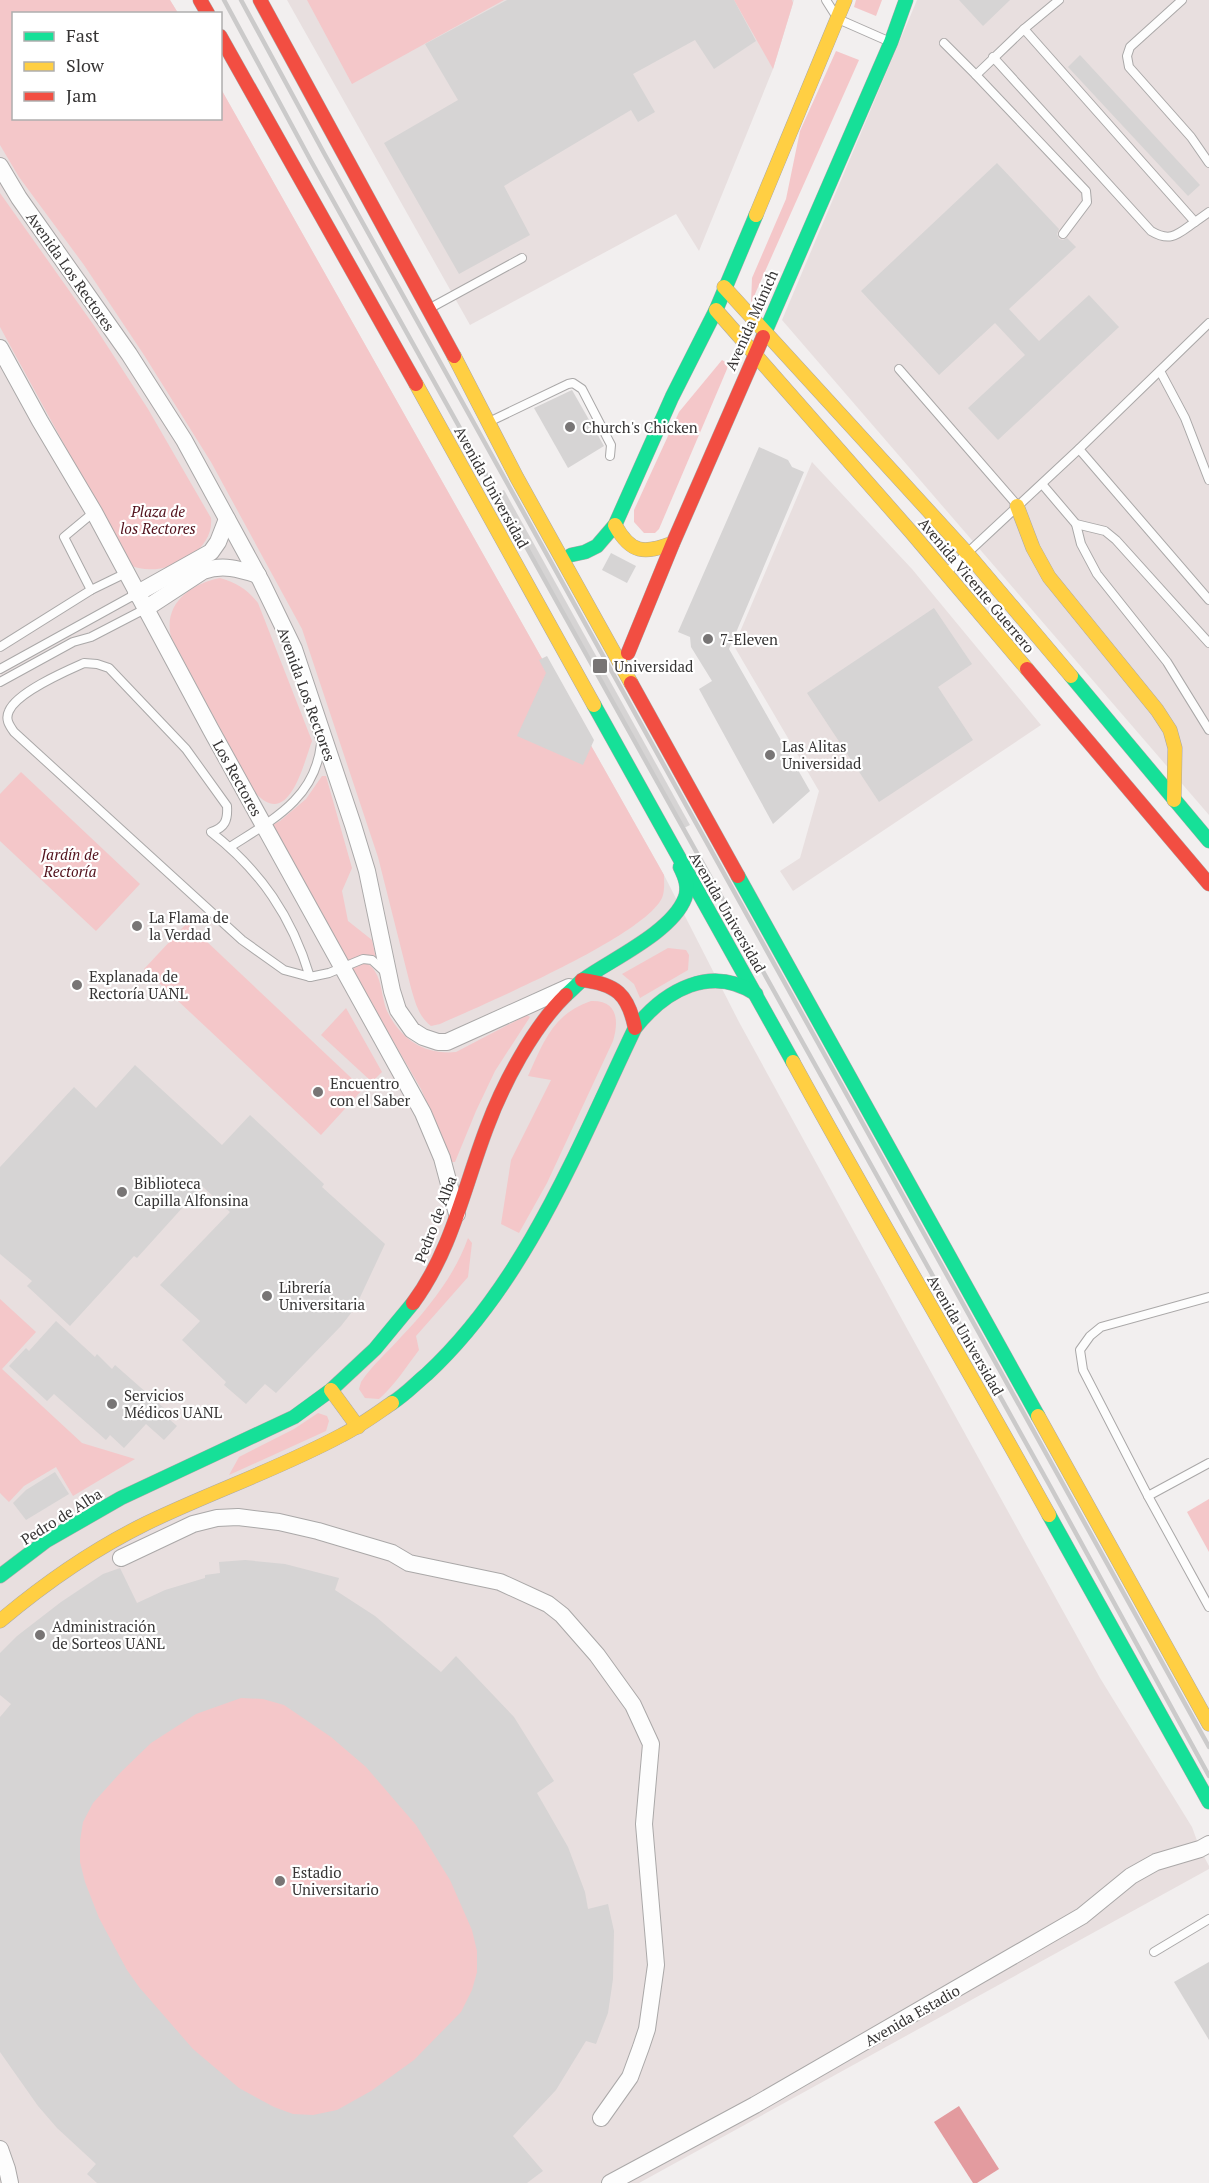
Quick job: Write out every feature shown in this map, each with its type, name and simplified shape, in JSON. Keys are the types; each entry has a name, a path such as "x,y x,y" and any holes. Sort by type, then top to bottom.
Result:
{"main road":[{"name":"Avenida Universidad","path":"260,0 429,309 517,478 1209,1724"},
{"path":"571,555 584,553 598,546 606,540 615,525 672,397 716,310 845,0"},
{"name":"Avenida Múnich","path":"628,653 764,331 891,42 906,0"},
{"name":"Avenida Universidad","path":"222,40 455,453 868,1199 974,1380 1209,1802"},
{"name":"Avenida Vicente Guerrero","path":"724,287 967,553 1209,841"},
{"name":"Avenida Vicente Guerrero","path":"716,310 946,573 1209,884"},
{"path":"448,345 450,378"},
{"path":"453,421 455,453"},
{"path":"1017,506 1033,548 1049,577 1157,710 1170,730 1175,748 1174,800"},
{"path":"615,525 621,537 637,550 647,552 673,543"},
{"name":"Pedro de Alba","path":"0,1576 46,1541 78,1522 155,1481 294,1417 331,1390 375,1349 402,1318 432,1275 458,1215 486,1128 508,1077 547,1016 582,980 651,937 680,908 686,896 686,880 667,838"},
{"path":"582,980 599,981 618,991 629,1006 635,1028"},
{"path":"0,1621 39,1590 118,1538 358,1427 384,1410 425,1376 455,1346 484,1311 532,1237 635,1028 649,1011 665,997 699,981 716,980 738,983 756,994"},
{"path":"331,1390 358,1427"},
{"path":"1075,1562 1114,1603"},
{"path":"1144,1636 1183,1677"}],"street":[{"name":"Avenida Los Rectores","path":"0,166 19,198 129,354 184,440 258,575 294,649 367,871 392,992 403,1019 412,1030 423,1037 438,1042 458,1038 582,980"},
{"name":"Los Rectores","path":"2,356 94,512 136,594 423,1113 442,1158 458,1215"},
{"path":"136,594 211,552 218,542 227,519"},
{"path":"145,609 203,571 213,568 236,568 258,575"},
{"path":"121,1558 206,1520 238,1517 279,1522 392,1553 409,1563 500,1582 548,1604 562,1615 582,1637 633,1705 647,1732 651,1752 644,1824 646,1866 654,1921 655,1954 652,1997 647,2029 630,2076 601,2118"},
{"name":"Avenida Estadio","path":"610,2183 755,2105 1082,1916 1119,1884 1137,1872 1156,1862 1200,1849 1209,1844"},
{"path":"0,2149 10,2183"}],"lane":[{"path":"826,0 838,19 891,42"},
{"path":"976,75 993,57 1059,0"},
{"path":"1182,0 1130,47 1127,56 1129,67 1191,137 1209,163"},
{"path":"1024,29 1196,222"},
{"path":"944,43 1086,191 1087,202 1063,234"},
{"path":"993,57 1151,231 1163,238 1175,236 1209,212"},
{"path":"429,309 522,258"},
{"path":"946,573 1209,323"},
{"path":"899,369 1017,506"},
{"path":"1160,371 1185,418 1209,480"},
{"path":"488,423 573,383 582,389 601,425 611,445 610,456"},
{"path":"1079,449 1209,600"},
{"path":"1042,484 1076,524 1082,544 1097,574 1167,662 1209,730"},
{"path":"91,590 64,537 94,512"},
{"path":"1076,524 1105,531 1116,540 1209,643"},
{"path":"0,647 91,590 126,573"},
{"path":"0,669 136,594"},
{"path":"0,682 73,642 91,637 145,609"},
{"path":"310,977 290,924 267,885 230,847 211,832 220,830 225,825 228,815 227,806 186,749 109,669 97,664 84,663 49,678 14,704 8,712 8,723 14,732 242,940 284,970 310,977 322,975 360,959 369,959 379,965 391,980"},
{"path":"230,847 289,808 306,786 320,753 322,733"},
{"path":"1209,1296 1101,1327 1090,1336 1080,1350 1083,1370 1209,1607"},
{"path":"1148,1496 1209,1463"},
{"path":"1154,1952 1209,1919"}],"shaded area":[{"path":"0,0 170,0 177,12 12,12 12,120 222,120 222,91 664,875 739,1022 1100,1678 1192,1827 1209,1869 639,2183 0,2183"},
{"path":"287,0 794,0 773,69 699,251 676,214 470,325"},
{"path":"917,0 1209,0 1209,815 782,320"},
{"path":"812,462 912,569 1041,725 793,891 780,871 800,858 819,791 734,646"},
{"path":"959,2106 999,2169 977,2183 973,2183 934,2122"}],"green space":[{"path":"0,0 170,0 177,12 12,12 12,120 222,120 222,91 664,875 662,898 649,914 595,950 525,986 440,1024 431,1026 423,1018 411,988 378,857 302,629 211,462 144,355 84,265 19,177 0,145"},
{"path":"307,0 504,0 352,84"},
{"path":"734,0 792,0 773,69"},
{"path":"856,0 882,0 876,16 854,7"},
{"path":"836,51 859,60 751,303 752,278 786,199 800,131"},
{"name":"Plaza de los Rectores","path":"0,193 95,327 148,409 211,518 210,531 204,543 183,561 156,569 142,569 130,565 0,327"},
{"path":"722,360 728,364 727,369 659,529 655,533 644,533 634,522 634,510 679,412"},
{"path":"220,578 241,587 258,603 312,741 292,791 285,800 276,804 265,801 253,790 171,637 171,615 181,597 199,585"},
{"name":"Jardín de Rectoría","path":"21,772 140,884 96,931 0,841 0,794"},
{"path":"322,776 326,776 352,868 342,891 348,921 372,940 376,959 363,955 346,961 272,825 306,799"},
{"path":"187,923 363,1089 321,1135 144,969"},
{"path":"668,948 686,950 689,955 688,970 640,998 634,984 622,974"},
{"path":"364,962 375,971 387,1011 399,1030 415,1044 424,1048 456,1052 527,1015 530,1017 495,1071 455,1162 452,1162 421,1089 350,967"},
{"path":"591,1001 607,1004 614,1013 616,1026 613,1041 547,1183 519,1233 501,1224 511,1160 551,1080 528,1076 551,1030 567,1013"},
{"path":"346,1008 382,1072 372,1082 321,1035"},
{"path":"468,1238 472,1243 468,1277 416,1336 419,1350 390,1388 379,1399 365,1398 359,1389 361,1382 440,1291 456,1265"},
{"path":"0,1299 36,1332 2,1369 82,1443 135,1459 73,1496 56,1467 24,1486 9,1502 0,1493"},
{"path":"318,1413 327,1416 329,1421 326,1431 229,1475 239,1457 294,1429"},
{"path":"1209,1499 1209,1552 1187,1512"},
{"name":"Estadio Universitario","path":"120,1633 522,1803 422,2183 177,2183 0,1744"}],"building":[{"path":"507,0 734,0 756,41 714,69 695,40 633,74 655,112 638,122 631,110 504,186 530,235 459,274 384,143 458,100 425,44"},
{"path":"959,0 1010,0 983,26"},
{"path":"1080,55 1200,185 1188,196 1068,67"},
{"path":"997,163 1059,229 1057,234 1059,239 1067,238 1076,247 1009,309 1039,341 1089,295 1119,327 998,440 968,408 1025,355 995,323 939,375 861,291"},
{"name":"Church's Chicken","path":"572,390 604,446 568,468 534,408"},
{"path":"759,447 788,460 792,467 804,472 729,649 810,791 773,824 699,689 712,681 691,647 690,637 678,632"},
{"path":"504,490 690,825 682,829 498,493"},
{"path":"611,553 636,566 627,583 602,570"},
{"path":"934,608 972,664 938,687 973,740 879,802 807,693"},
{"path":"547,656 594,740 583,765 517,736 546,673 539,660"},
{"path":"135,1065 222,1145 250,1115 324,1184 322,1187 385,1244 355,1308 341,1326 276,1393 265,1384 246,1404 224,1385 226,1382 182,1340 200,1321 160,1285 230,1212 202,1186 137,1258 134,1256 70,1326 27,1286 32,1281 0,1254 0,1167 74,1087 96,1108"},
{"path":"56,1321 95,1357 97,1354 112,1369 115,1365 165,1409 161,1412 177,1426 164,1440 146,1424 124,1448 110,1435 106,1440 54,1394 47,1401 9,1366 26,1348 29,1351"},
{"path":"55,1472 69,1494 26,1520 13,1503 26,1490"},
{"path":"245,1560 285,1564 339,1578 335,1590 375,1616 441,1672 456,1656 514,1717 554,1781 537,1793 568,1847 585,1892 588,1909 608,1904 614,1931 613,1979 608,2013 596,2044 586,2041 556,2090 513,2136 543,2171 527,2183 97,2183 87,2174 96,2164 57,2128 38,2106 0,2052 0,1717 11,1704 0,1695 0,1653 17,1636 61,1602 103,1574 120,1568 137,1603 165,1590 205,1578 205,1575 220,1573 219,1562","holes":["241,1698 263,1699 284,1705 331,1737 366,1767 416,1825 450,1880 472,1930 477,1951 477,1972 472,1990 461,2012 414,2060 371,2091 337,2110 313,2115 293,2114 274,2107 239,2088 193,2049 127,1970 99,1918 80,1862 83,1822 93,1803 151,1743 196,1714"]},
{"path":"1209,1962 1209,2040 1174,1982"}],"railway":[{"path":"224,0 311,161 1050,1486 1209,1776"},
{"path":"241,0 1209,1747"}],"traffic: fast":[{"path":"763,337 891,42 906,0"},
{"path":"571,555 597,546 615,525 672,397 716,310 756,215"},
{"path":"1071,676 1209,841"},
{"path":"594,705 793,1062"},
{"path":"566,995 584,979 640,944 668,922 678,910 687,890 680,867"},
{"path":"738,876 1038,1416"},
{"path":"392,1403 427,1374 462,1338 493,1298 547,1211 635,1028 647,1014 660,1002 675,993 706,982 722,981 739,985 756,994"},
{"path":"0,1576 46,1541 121,1498 294,1417 331,1390 375,1349 413,1303"},
{"path":"1049,1515 1209,1802"}],"traffic: slow":[{"path":"756,215 845,0"},
{"path":"724,287 967,553 1071,676"},
{"path":"716,310 911,532 1027,669"},
{"path":"454,356 517,478 631,683"},
{"path":"416,384 594,705"},
{"path":"1017,506 1033,548 1049,577 1157,710 1170,730 1175,748 1174,800"},
{"path":"615,525 627,542 639,549 654,549 673,543"},
{"path":"793,1062 1049,1515"},
{"path":"331,1390 358,1427"},
{"path":"0,1621 70,1568 127,1533 318,1447 355,1428 392,1403"},
{"path":"1038,1416 1209,1724"}],"traffic: jam":[{"path":"200,0 207,12"},
{"path":"260,0 454,356"},
{"path":"222,40 416,384"},
{"path":"628,653 673,543 763,337"},
{"path":"1027,669 1209,884"},
{"path":"631,683 738,876"},
{"path":"582,980 604,984 619,993 629,1007 635,1028"},
{"path":"413,1303 438,1262 501,1093 531,1039 566,995"}],"place":[{"name":"Church's Chicken","path":"570,427"},
{"name":"7-Eleven","path":"708,639"},
{"name":"Universidad","path":"600,666"},
{"name":"Las Alitas Universidad","path":"770,755"},
{"name":"La Flama de la Verdad","path":"137,926"},
{"name":"Explanada de Rectoría UANL","path":"77,985"},
{"name":"Encuentro con el Saber","path":"318,1092"},
{"name":"Biblioteca Capilla Alfonsina","path":"122,1192"},
{"name":"Librería Universitaria","path":"267,1296"},
{"name":"Servicios Médicos UANL","path":"112,1404"},
{"name":"Administración de Sorteos UANL","path":"40,1635"},
{"name":"Estadio Universitario","path":"280,1881"}]}
